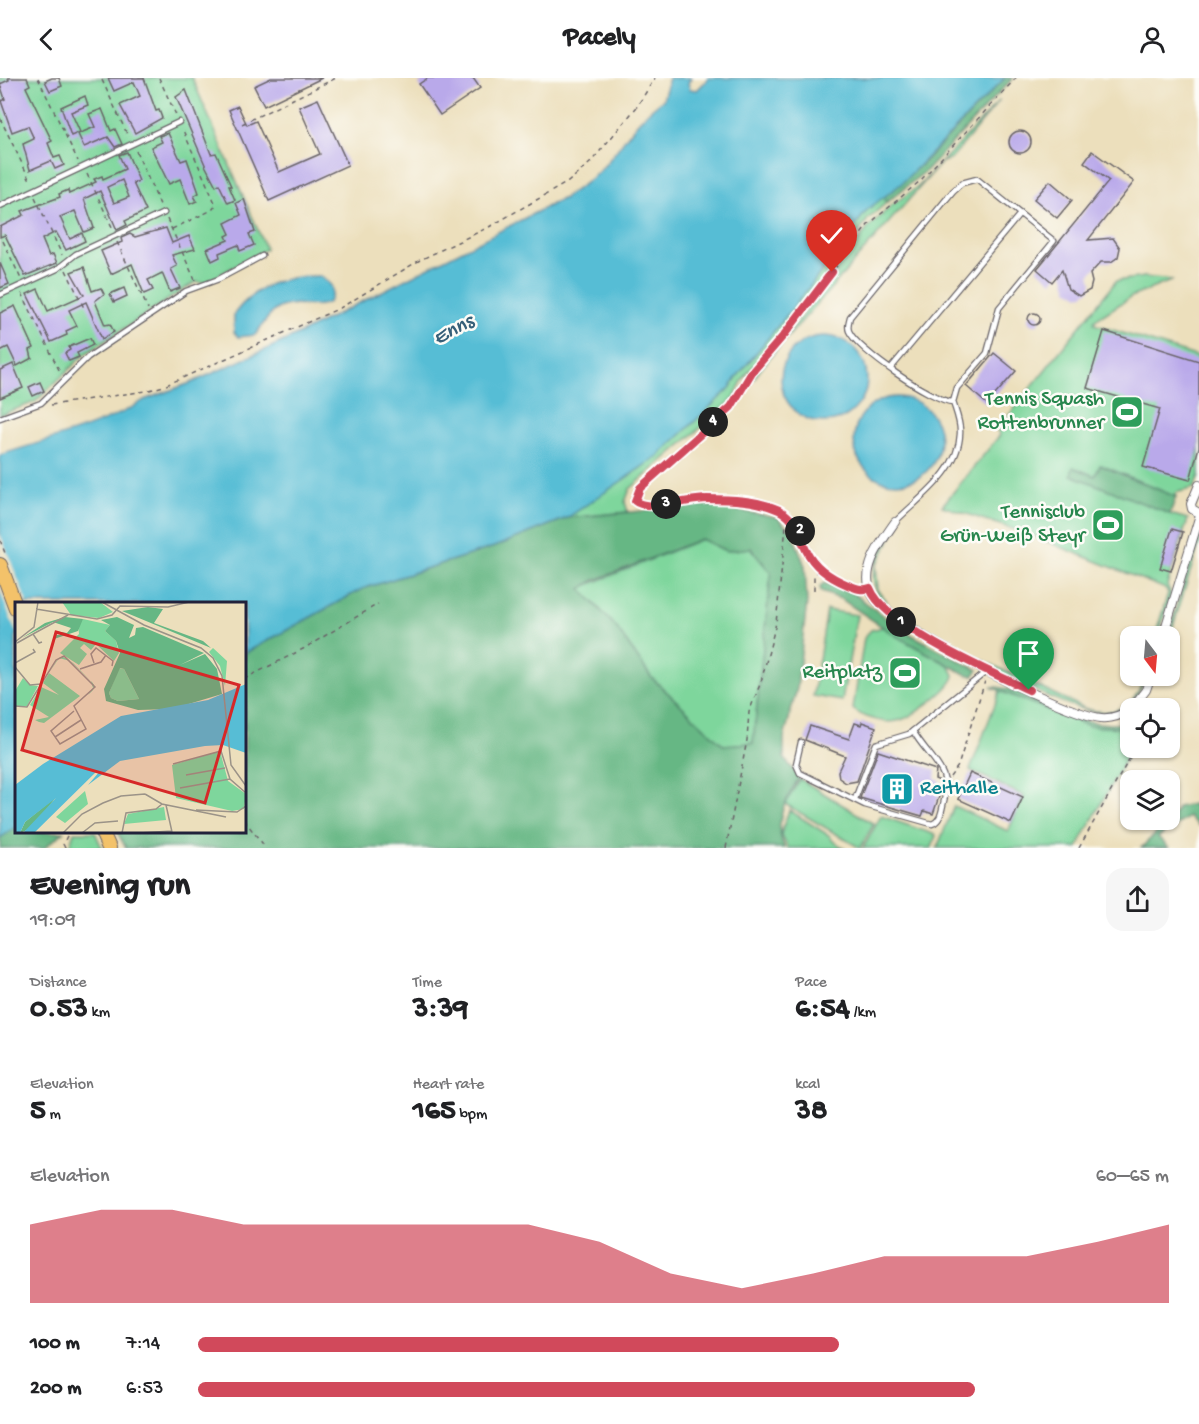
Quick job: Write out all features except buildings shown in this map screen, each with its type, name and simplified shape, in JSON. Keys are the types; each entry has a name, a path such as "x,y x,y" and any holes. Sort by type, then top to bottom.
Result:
{"main road":[{"path":"0,566 15,605"},
{"path":"103,833 109,848"}],"street":[{"path":"1199,485 1191,504 1199,513"},
{"path":"1166,626 1199,518"},
{"path":"895,522 873,556 870,568 870,588 879,604 895,618 986,673 1089,716 1110,718 1120,714"}],"lane":[{"path":"0,206 179,122"},
{"path":"895,522 948,468 960,434 953,402 957,388 987,352 999,308 1054,241 978,179 962,183 946,200 850,317 850,332 912,386 946,402 953,402"},
{"path":"0,296 164,213"},
{"path":"891,368 1020,214"},
{"path":"0,418 41,402 88,357 197,287 238,270 262,256"},
{"path":"855,799 876,744 913,731 986,673"},
{"path":"801,742 796,764 800,773 886,812 932,824 939,818 946,796 946,779 913,731"}],"path":[{"path":"38,78 151,316"},
{"path":"159,78 216,205 212,210 172,229"},
{"path":"242,124 336,78"},
{"path":"41,402 53,405 146,391 164,386 340,308 420,260 489,227 568,182 590,162 636,108 655,78"},
{"path":"870,588 856,589 821,568 806,550 798,527 787,516 766,505 705,499 645,506 635,501 640,488 731,407 752,372 784,335 867,225 920,182 1016,78"},
{"path":"102,80 197,287"},
{"path":"0,118 84,308"},
{"path":"3,241 64,379"},
{"path":"726,848 747,740 748,712 761,682 776,623 787,516"},
{"path":"814,590 814,576 821,568"},
{"path":"246,678 314,643 378,604"},
{"path":"946,779 952,776 958,766 983,692 986,673"},
{"path":"1079,848 1130,758"},
{"path":"246,823 266,848"},
{"path":"64,848 63,844 68,833"}],"green space":[{"path":"0,78 192,78 266,249 205,283 196,282 186,288 85,354 35,402 0,415"},
{"path":"1005,78 1013,78 927,170 886,203 883,197 922,164"},
{"path":"1000,100 951,159 942,162 772,355 728,412 756,370 794,326 868,228 893,204 919,186"},
{"path":"883,197 886,203 868,219 813,294 747,373 735,398 630,489 625,502 628,512 567,518 658,456 730,388 867,210"},
{"path":"1144,277 1173,280 1131,297 1095,320 1094,324 1199,357 1199,476 1194,488 1175,493 1176,497 1101,465 1095,476 1170,514 1188,519 1167,585 1171,594 1161,626 1158,626 1168,593 1166,589 1028,534 942,506 1000,435 997,430 1116,281"},
{"path":"1100,465 1176,497 1170,514 1071,475 1073,467 1095,476"},
{"path":"706,505 777,517 792,532 805,566 807,602 797,688 784,738 784,758 799,777 785,803 780,820 781,838 785,848 126,848 118,833 246,833 246,652 362,589 494,547 567,518","holes":["701,539 726,551 751,548 771,573 753,743 723,745 651,677 616,627 581,589 593,581"]},
{"path":"898,525 876,566 878,590 890,607 952,646 1086,709 1101,712 1120,710 1111,713 1093,712 1067,704 1001,674 910,624 884,604 875,587 874,570 884,546"},
{"path":"1199,531 1199,544 1173,626 1171,626"},
{"path":"702,539 726,551 750,548 771,573 753,743 723,745 651,677 616,627 580,588"},
{"path":"824,583 853,593 899,628 978,670 973,676 965,674 896,636 841,599 821,592 820,586"},
{"name":"Reitplatz","path":"827,610 857,615 842,701 813,696"},
{"name":"Reitplatz","path":"883,627 949,665 954,675 952,681 930,702 911,715 892,722 867,717 853,709 864,638 871,630"},
{"path":"991,687 1026,694 1090,722 1120,723 1120,728 1089,726"},
{"path":"1000,691 1089,726 1120,728 1120,758 1126,758 1077,848 937,848 954,806 1008,831 1024,796 970,770"},
{"path":"800,779 874,824 860,848 785,804"},
{"path":"1199,803 1199,826 1189,817 1180,823 1180,807"},
{"path":"789,810 830,836 844,848 788,848 781,834"},
{"path":"881,816 936,835 932,848 863,848"},
{"path":"15,828 15,833 63,833 44,848 0,848 0,838"},
{"path":"1159,830 1169,830 1158,837 1169,848 1141,848"},
{"path":"74,833 95,833 102,848 69,848"}],"water":[{"name":"Enns","path":"669,78 691,78 688,83 690,89 697,90 709,78 1005,78 901,184 867,210 730,388 658,456 567,518 494,547 362,589 246,652 246,602 15,602 15,828 0,838 0,455 94,425 144,400 193,382 293,337 564,198 600,171 637,123 663,100"},
{"path":"320,276 332,287 329,302 318,305 284,306 271,314 255,335 238,337 234,332 234,314 242,304 261,289 294,277"},
{"path":"824,336 848,343 860,355 867,379 860,403 848,415 824,422 800,415 788,403 781,379 788,355 800,343"},
{"path":"897,397 921,404 933,416 940,440 933,464 921,476 897,483 873,476 861,464 854,440 861,416 873,404"}],"pier":[{"path":"0,534 27,602 15,602 15,630 0,590"}],"place":[{"name":"Tennis Squash Rottenbrunner","path":"1127,412"},
{"name":"Tennisclub Grün-Weiß Steyr","path":"1108,525"},
{"name":"Reitplatz","path":"905,673"},
{"name":"Reithalle","path":"897,789"}],"route":[{"path":"832,272 772,350 752,372 731,407 640,488 635,494 635,501 645,506 705,499 741,501 766,505 780,511 794,521 798,527 811,558 834,579 856,589 870,588 879,604 916,632 987,671 1029,690"}]}
